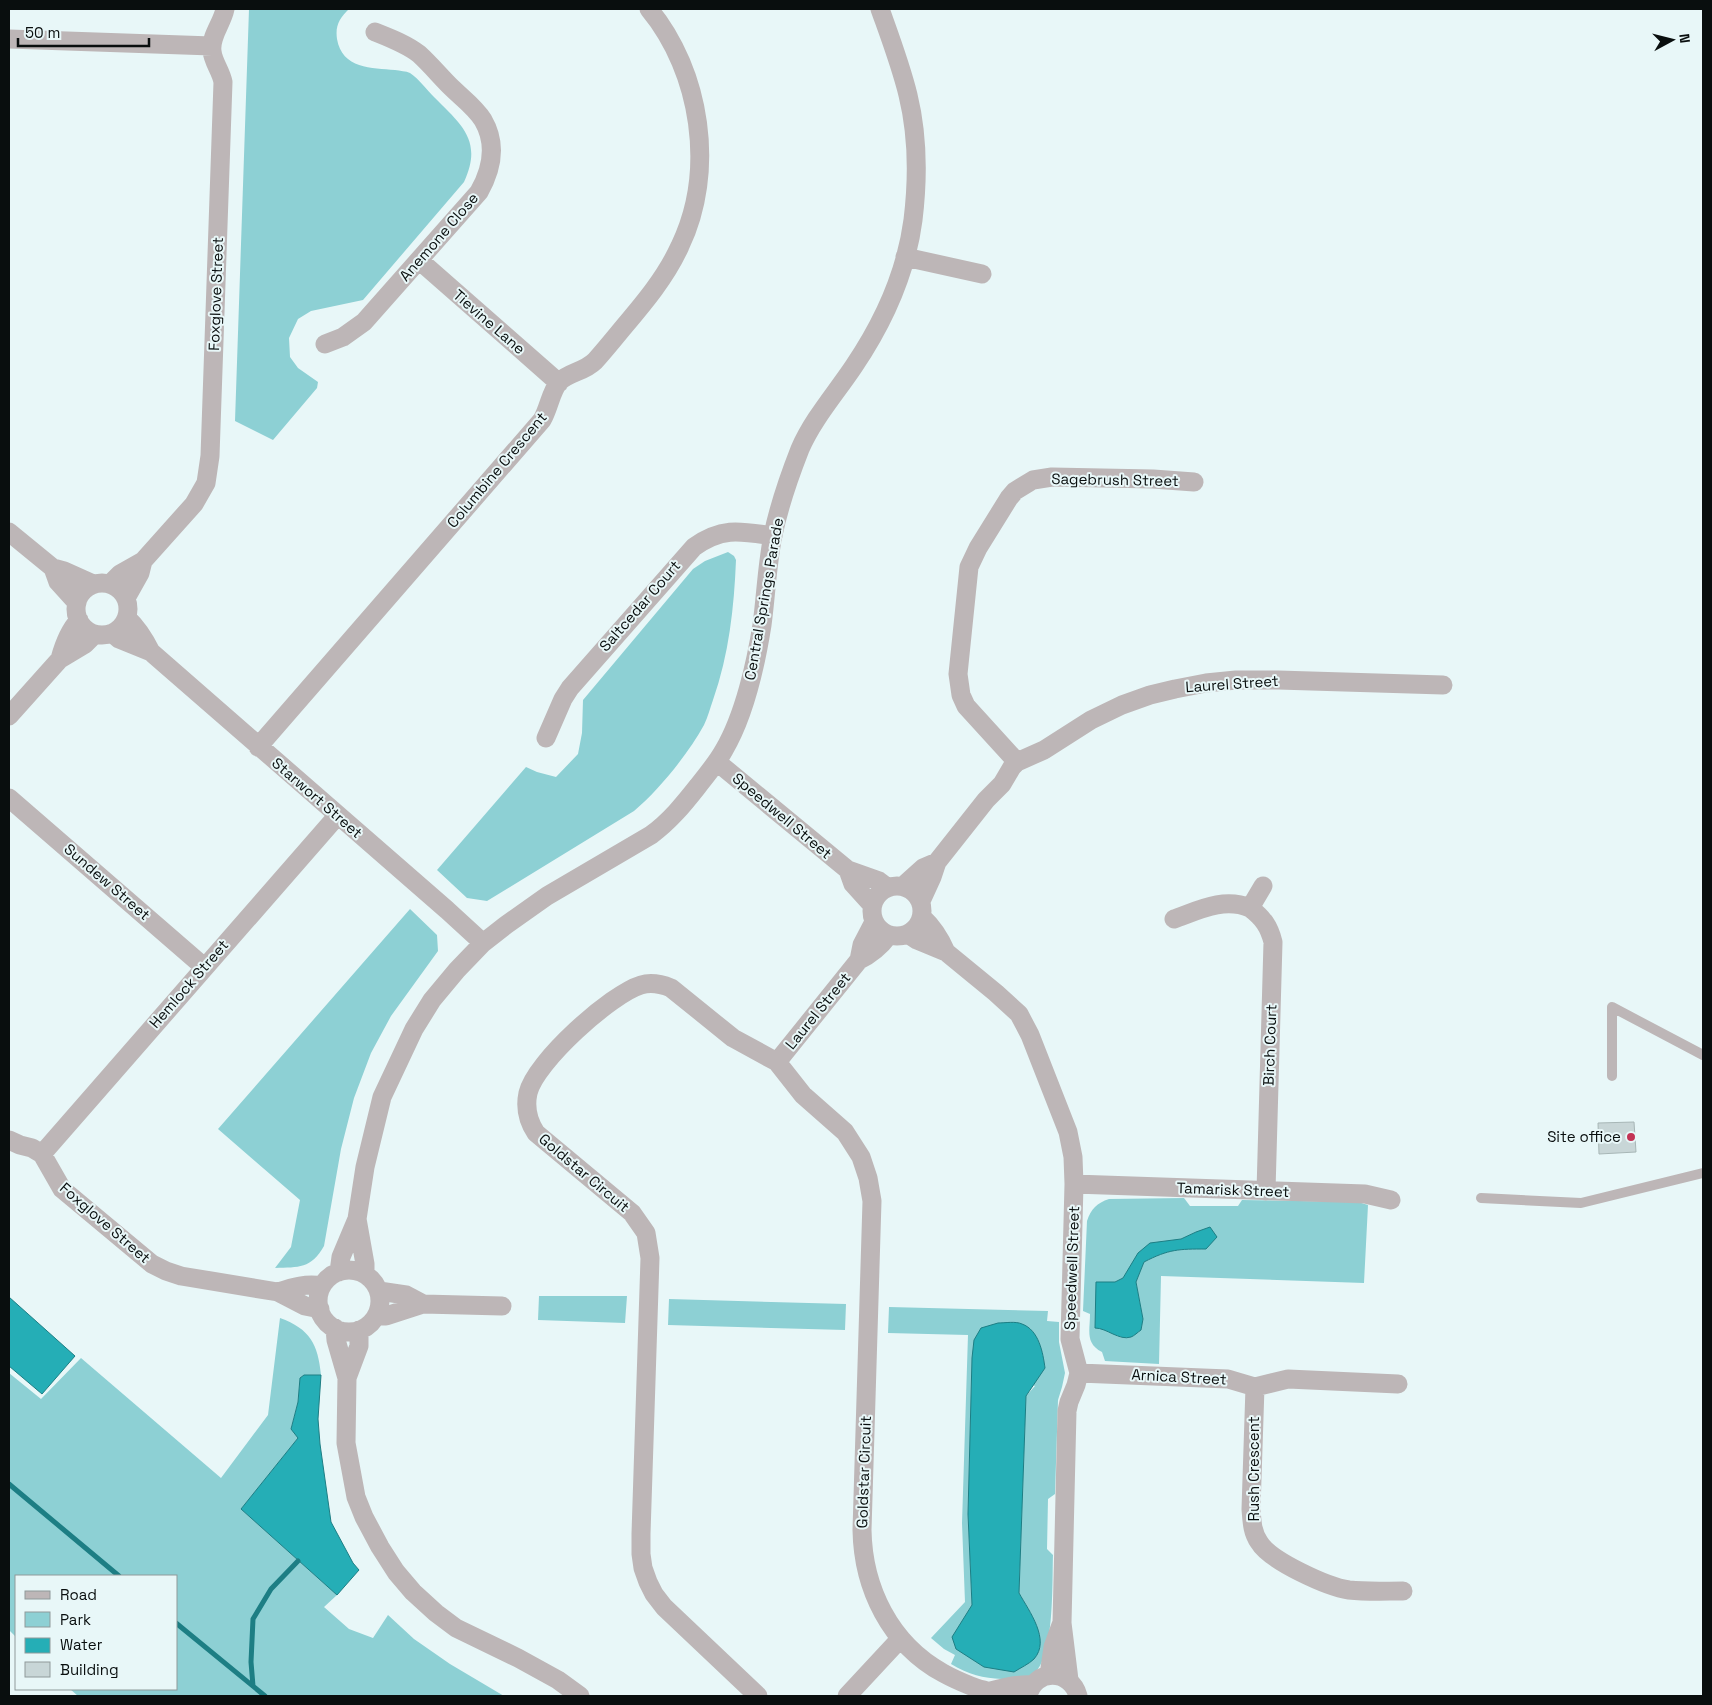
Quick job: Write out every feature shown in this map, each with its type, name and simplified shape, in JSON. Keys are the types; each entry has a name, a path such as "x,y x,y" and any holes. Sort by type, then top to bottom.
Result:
{"street":[{"path":"9,39 212,46 225,9"},
{"path":"559,383 571,375 582,371 595,360 642,306 671,264 690,220 697,190 699,148 696,112 686,74 676,50 649,9"},
{"name":"Central Springs Parade","path":"339,1272 341,1257 357,1219 373,1132 382,1097 398,1060 432,1000 483,943 506,925 547,896 651,835 666,824 678,812 717,762 734,731 750,683 762,622 773,536 780,508 801,448 809,430 867,346 883,318 895,290 913,222 916,146 908,94 880,9"},
{"name":"Anemone Close","path":"326,344 342,337 364,322 479,192 492,161 490,141 482,120 419,54 404,44 374,32"},
{"name":"Foxglove Street","path":"102,584 143,561 194,504 206,483 209,470 223,82 214,59 212,46"},
{"path":"905,257 982,274"},
{"name":"Tievine Lane","path":"419,260 559,383"},
{"name":"Columbine Crescent","path":"258,747 542,420 547,413 559,383"},
{"name":"Sagebrush Street","path":"1017,762 966,706 958,685 958,663 967,578 973,557 983,539 1009,498 1015,491 1033,480 1052,477 1153,479 1194,482"},
{"path":"9,532 52,568 117,587 126,598 128,611 127,618 118,629 103,633 60,659 9,716"},
{"name":"Saltcedar Court","path":"546,738 563,699 570,688 694,547 705,539 725,532 744,532 773,536"},
{"name":"Foxglove Street","path":"126,598 140,573 143,561"},
{"path":"52,568 58,582 78,611 88,630 103,633"},
{"path":"60,659 64,643 78,611 80,595 86,588 102,584"},
{"name":"Starwort Street","path":"127,618 144,637 151,652"},
{"name":"Starwort Street","path":"103,633 151,652 483,943"},
{"name":"Laurel Street","path":"1017,762 1044,750 1091,720 1122,705 1175,688 1236,680 1443,685"},
{"name":"Speedwell Street","path":"717,762 848,870 895,886"},
{"path":"937,862 923,868 895,886 880,891 875,898 873,914 883,932 889,935 902,936 914,930 937,862 986,800 1002,784 1017,762"},
{"name":"Sundew Street","path":"9,798 204,967"},
{"name":"Hemlock Street","path":"42,1154 338,816"},
{"name":"Speedwell Street","path":"848,870 853,884 873,914"},
{"path":"895,886 910,889 921,909"},
{"path":"1174,919 1222,904 1242,905 1250,908 1262,886"},
{"name":"Birch Court","path":"1250,908 1265,922 1270,930 1273,942 1266,1191"},
{"name":"Speedwell Street","path":"921,909 940,937 946,952"},
{"name":"Laurel Street","path":"777,1062 858,960 873,914"},
{"name":"Speedwell Street","path":"908,934 916,940 946,952 1019,1014 1068,1132 1073,1157 1074,1184 1070,1339 1079,1373"},
{"name":"Laurel Street","path":"858,960 868,956 881,946 889,935"},
{"name":"Goldstar Circuit","path":"758,1696 664,1606 648,1582 643,1568 641,1534 650,1258 646,1233 632,1213 536,1133 529,1119 527,1101 531,1085 546,1062 582,1024 626,993 642,985 663,984 671,988 733,1038 777,1062 803,1095 837,1123 853,1142 861,1157 871,1189 862,1549 868,1578 879,1606 900,1639 918,1656 943,1673 973,1687 995,1694 1005,1686 1023,1684 1030,1691"},
{"path":"9,1140 37,1150 42,1154"},
{"name":"Foxglove Street","path":"42,1154 62,1189 152,1264 181,1276 278,1292 305,1306 320,1309"},
{"name":"Tamarisk Street","path":"1074,1184 1365,1194 1391,1200"},
{"name":"Central Springs Parade","path":"357,1219 365,1264 364,1274"},
{"path":"356,1270 376,1284 379,1291 379,1308 376,1316 372,1322 359,1330 351,1332 335,1328 328,1323 320,1309 319,1294 322,1286 332,1275 339,1272 356,1270"},
{"name":"Foxglove Street","path":"278,1292 293,1287 313,1284 322,1286"},
{"path":"379,1291 406,1295 423,1304"},
{"path":"376,1316 386,1316 423,1304 502,1306"},
{"path":"335,1328 336,1340 347,1378 346,1443 356,1496 364,1517 396,1572 413,1592 456,1628 518,1658 558,1680 580,1696"},
{"path":"347,1378 359,1346 359,1330"},
{"path":"1079,1373 1067,1410 1062,1623 1079,1692"},
{"name":"Arnica Street","path":"1079,1373 1228,1379 1254,1387"},
{"path":"1254,1387 1288,1379 1398,1384"},
{"name":"Rush Crescent","path":"1254,1387 1251,1509 1252,1524 1259,1544 1276,1559 1340,1588 1363,1591 1403,1592"},
{"path":"1049,1675 1053,1647 1062,1623"},
{"path":"847,1696 900,1639"},
{"path":"1030,1691 1042,1677 1056,1675 1079,1692"}],"lane":[{"path":"1612,1076 1612,1007 1703,1055"},
{"path":"1481,1198 1581,1203 1703,1173"}],"green space":[{"path":"249,9 349,9 341,19 337,30 340,49 345,56 359,65 377,69 405,71 413,75 461,125 470,144 471,155 464,182 363,300 311,311 298,319 289,338 290,357 298,368 318,382 317,388 273,440 235,421"},
{"path":"728,552 736,560 734,596 727,648 705,722 681,759 663,782 634,811 487,901 467,898 437,870 526,767 556,777 578,754 582,733 583,700 693,569 705,561"},
{"path":"410,909 437,935 438,951 391,1016 371,1053 354,1098 341,1149 324,1246 319,1254 309,1263 298,1267 275,1268 291,1247 300,1200 218,1129"},
{"path":"1184,1198 1190,1206 1238,1206 1242,1200 1358,1202 1368,1205 1364,1283 1161,1276 1159,1364 1105,1361 1102,1352 1091,1341 1089,1331 1090,1314 1083,1311 1087,1221 1095,1207 1109,1199","holes":["1196,1232 1206,1249 1174,1251 1160,1254 1144,1262 1136,1282 1143,1319 1141,1330 1132,1335 1121,1337 1095,1328 1108,1283 1123,1278 1131,1266 1171,1241 1181,1239"]},
{"path":"539,1296 627,1296 625,1323 538,1320"},
{"path":"669,1299 846,1304 845,1330 668,1325"},
{"path":"889,1307 1048,1311 1047,1321 1059,1322 1059,1342 1065,1373 1058,1400 1055,1494 1048,1499 1047,1549 1053,1555 1051,1619 1049,1637 1040,1666 1033,1674 1026,1677 995,1679 964,1671 951,1664 955,1655 931,1638 965,1602 962,1523 968,1335 888,1333","holes":["972,1358 1035,1386 1026,1396 1019,1593 1033,1618 1039,1636 953,1637 972,1605 968,1514"]},
{"path":"280,1318 299,1327 311,1339 318,1355 321,1375 304,1375 300,1378 298,1402 291,1428 298,1438 241,1509 337,1595 324,1607 349,1629 373,1638 388,1615 414,1639 450,1664 504,1696 78,1696 71,1690 178,1690 178,1575 15,1575 15,1636 9,1630 9,1373 41,1399 81,1358 221,1478 268,1415"}],"water":[{"path":"1210,1227 1217,1237 1206,1249 1174,1251 1160,1254 1144,1262 1136,1282 1143,1319 1141,1330 1126,1338 1095,1328 1096,1282 1115,1282 1123,1278 1138,1253 1150,1243 1181,1239"},
{"path":"9,1297 75,1356 42,1394 9,1366"},
{"path":"1014,1322 1028,1327 1039,1343 1045,1368 1026,1396 1019,1593 1037,1626 1040,1643 1039,1651 1034,1659 1014,1672 984,1667 956,1649 952,1637 972,1605 968,1514 974,1340 981,1328 998,1323"},
{"path":"304,1375 321,1375 318,1419 331,1522 353,1563 359,1570 337,1595 241,1509 298,1438 291,1429 298,1402 300,1378"}],"building":[{"path":"1634,1122 1636,1152 1599,1154 1598,1123"}],"waterway":[{"path":"9,1484 118,1575"},
{"path":"253,1686 251,1662 253,1619 271,1589 298,1561"},
{"path":"178,1625 265,1696"}],"place":[{"name":"Site office","path":"1631,1137"}]}
